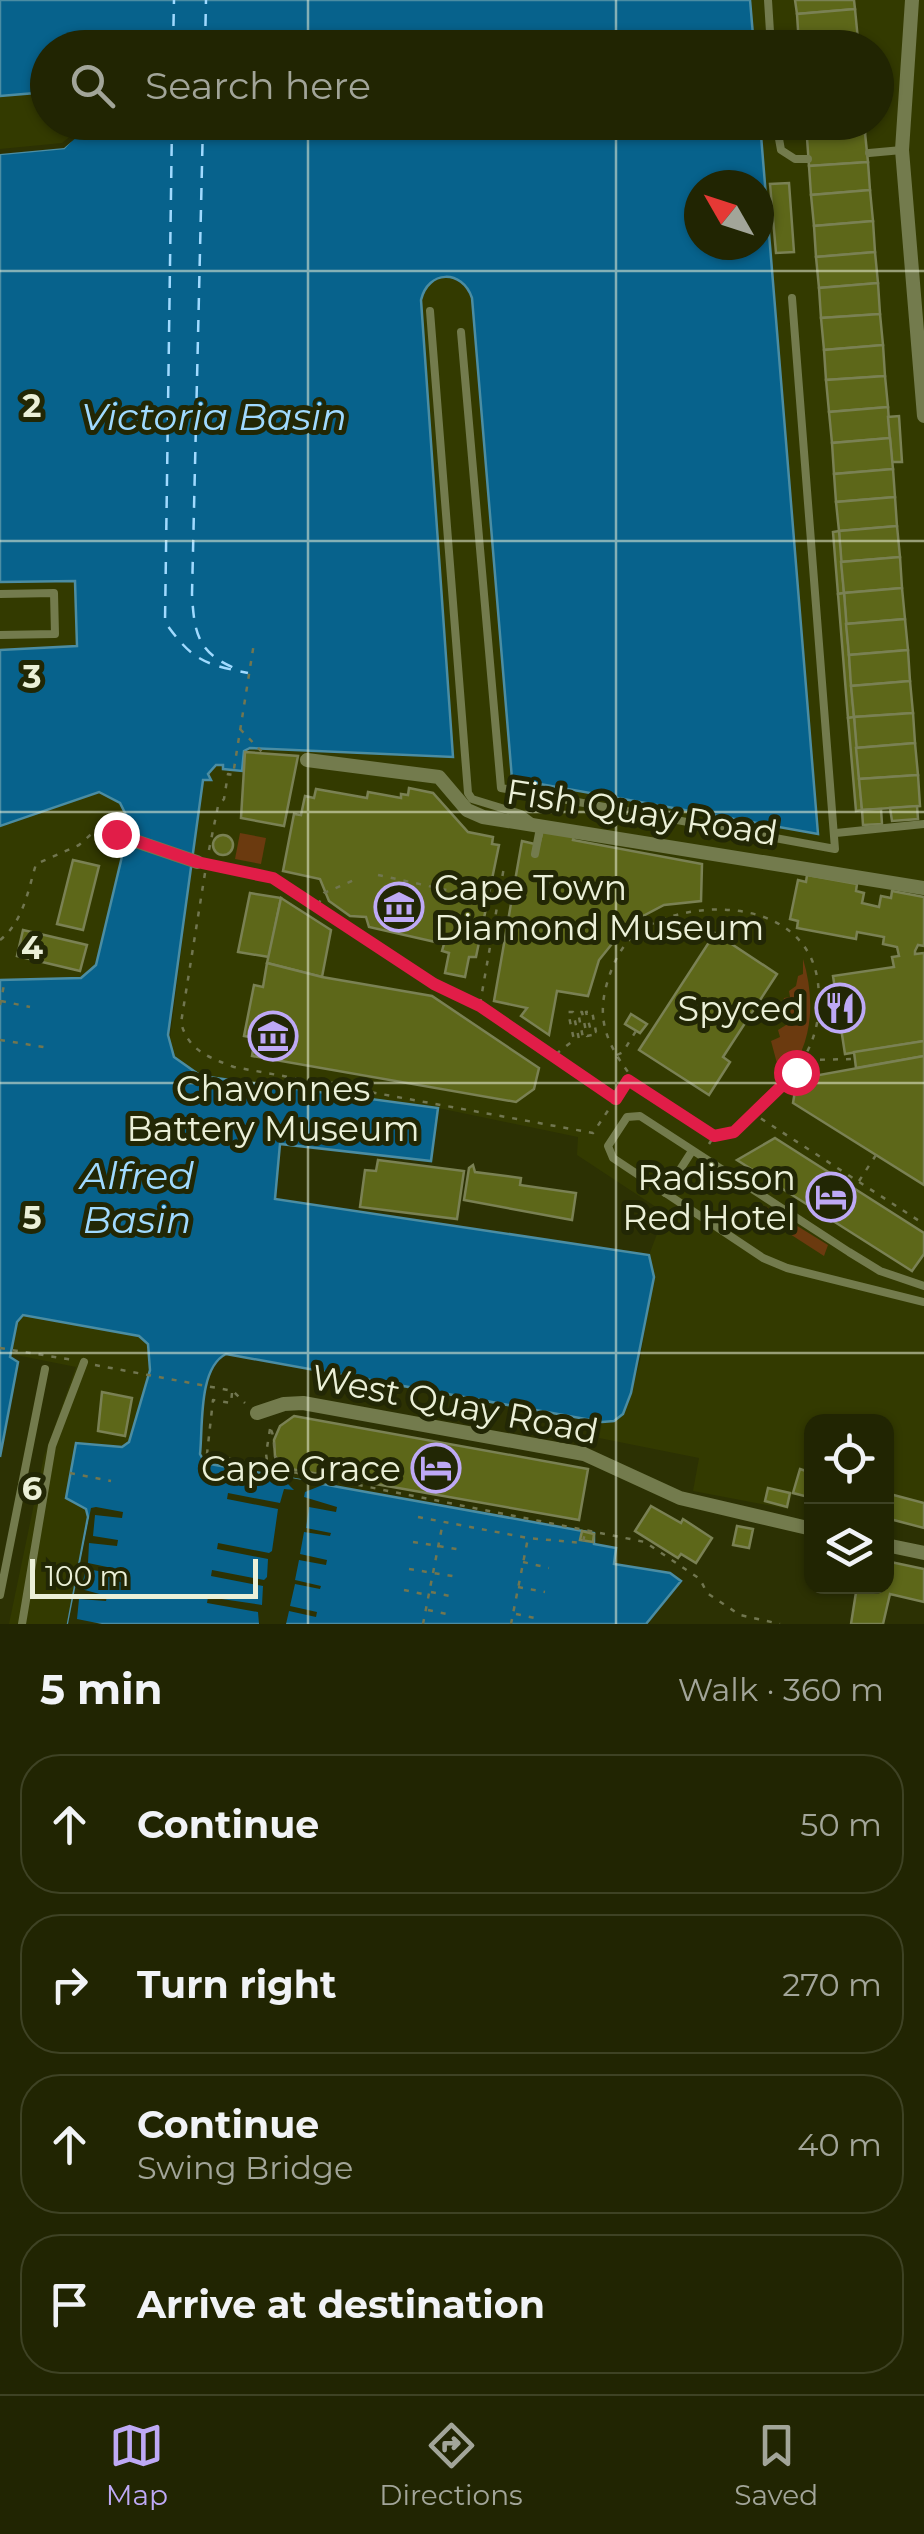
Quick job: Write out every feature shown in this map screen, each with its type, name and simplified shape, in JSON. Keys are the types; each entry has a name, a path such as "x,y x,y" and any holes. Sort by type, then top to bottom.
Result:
{"street":[{"path":"912,0 902,150 921,323 924,416"},
{"name":"Fish Quay Road","path":"307,760 439,777 466,810 484,817 924,888"},
{"path":"116,834 202,863"},
{"name":"West Quay Road","path":"257,1413 284,1404 303,1403 584,1454 680,1498 804,1527"},
{"path":"894,1547 924,1553"}],"lane":[{"path":"768,0 770,30"},
{"path":"779,140 781,150 796,159 808,159"},
{"path":"869,153 902,150"},
{"path":"461,332 501,788 834,849 836,833 792,298"},
{"path":"430,311 468,793 472,800 521,814 540,828 535,854"},
{"path":"0,594 54,594 55,634 0,634"},
{"path":"836,833 924,824"},
{"path":"924,1286 864,1262 636,1115 627,1117 610,1142 610,1156 764,1258 788,1268 924,1302"},
{"path":"666,1193 692,1152"},
{"path":"22,1624 52,1446 84,1362"},
{"path":"0,1595 45,1369"}],"path":[{"path":"254,643 233,775 228,774 224,799 218,806 202,863 181,1023 186,1040 196,1050 234,1067 593,1133 616,1099 628,1080 631,1076 604,1030 603,994 616,956 641,930 676,915 712,910 750,912 782,924 805,944 816,968 821,1012 805,1059 783,1088 734,1132 714,1136 628,1080"},
{"path":"240,729 261,751"},
{"path":"0,940 10,933 21,913 36,864 79,845 96,828 116,834"},
{"path":"202,863 273,878 434,984 480,1006 616,1099"},
{"path":"480,1006 504,867"},
{"path":"378,875 498,901"},
{"path":"317,906 324,893 359,878"},
{"path":"5,980 0,1003 30,1006"},
{"path":"555,1055 574,1040 568,1012 573,1012 579,1039 583,1038 578,1012 582,1012 588,1036 592,1035 586,1012 592,1011 596,1032 604,1030"},
{"path":"616,1056 623,1052 639,1026"},
{"path":"0,1040 50,1048"},
{"path":"805,1059 855,1059"},
{"path":"754,1114 924,1224"},
{"path":"701,1158 714,1136"},
{"path":"858,1182 876,1155"},
{"path":"0,1348 11,1350"},
{"path":"146,1375 233,1391 274,1434 272,1448 279,1469"},
{"path":"233,1391 231,1403 213,1400 206,1454 646,1542 700,1579 707,1593 740,1615 780,1624"},
{"path":"268,1467 270,1430"},
{"path":"70,1473 110,1481"},
{"path":"418,1517 528,1538 584,1543 585,1529"},
{"path":"423,1624 443,1522"},
{"path":"511,1624 528,1538"},
{"path":"413,1542 464,1550"},
{"path":"523,1562 550,1568"},
{"path":"409,1569 458,1577"},
{"path":"518,1587 545,1592"},
{"path":"404,1590 454,1597"},
{"path":"426,1610 451,1615"},
{"path":"513,1613 539,1618"}],"shaded area":[{"path":"750,0 924,0 924,1504 894,1495 894,1414 804,1414 804,1470 799,1469 788,1509 693,1491 699,1458 599,1438 602,1422 614,1421 628,1404 640,1361 653,1277 649,1255 665,1213 577,1155 578,1137 438,1108 201,1076 174,1057 169,1046 203,779 211,777 207,774 217,765 242,771 244,751 249,748 453,756 421,300 427,285 439,277 452,277 464,284 472,298 512,779 818,833 771,260 774,170 764,170 761,140 894,140 894,30 753,30"},
{"path":"30,93 30,140 72,140 71,143 0,154 0,96"},
{"path":"75,580 77,647 0,650 0,582"},
{"path":"99,792 120,803 130,823 96,965 81,978 0,980 0,826"},
{"path":"240,833 266,838 261,864 235,859"},
{"path":"803,959 810,991 809,1024 800,1054 782,1082 771,1041 780,1037 778,1030 786,1025 784,1016 779,1018 774,1012 782,1007 784,998 790,997 789,991 803,974"},
{"path":"765,1206 828,1245 824,1256 759,1214"},
{"path":"23,1314 139,1336 148,1343 150,1370 129,1442 122,1447 76,1443 88,1516 68,1624 9,1624 44,1456 76,1367 11,1354 17,1322"}],"water":[{"path":"0,0 750,0 753,30 30,30 30,93 0,96"},
{"name":"Victoria Basin","path":"71,140 761,140 764,170 684,170 684,260 771,260 818,834 512,779 472,298 461,282 438,279 425,290 421,300 453,757 250,748 244,751 242,771 216,765 208,774 211,780 203,780 168,1035 174,1057 201,1076 438,1108 431,1161 280,1144 275,1199 649,1255 654,1277 631,1393 623,1414 614,1421 602,1422 226,1354 217,1361 206,1385 200,1454 205,1463 594,1533 594,1544 616,1548 614,1564 670,1573 681,1581 646,1624 68,1624 88,1517 86,1509 66,1498 76,1443 122,1447 129,1442 150,1370 148,1344 139,1336 23,1315 17,1322 10,1357 18,1362 0,1457 0,980 81,978 96,965 130,823 120,803 99,792 0,826 0,650 77,646 75,581 0,582 0,154 64,148"}],"pier":[{"path":"73,140 64,148 0,154 0,149"},
{"path":"280,1476 325,1484 305,1492 304,1497 337,1507 336,1512 309,1507 306,1528 331,1533 330,1536 304,1532 300,1554 327,1560 326,1565 299,1560 295,1580 321,1586 320,1589 295,1584 290,1606 317,1612 316,1617 289,1611 286,1624 259,1624 258,1612 207,1603 208,1597 262,1605 263,1586 211,1576 212,1570 264,1580 267,1577 268,1559 217,1549 218,1543 272,1551 278,1509 227,1499 228,1493 280,1503 284,1489 294,1490"},
{"path":"91,1508 123,1512 122,1518 95,1515 93,1536 118,1540 117,1546 89,1543 88,1563 112,1568 111,1573 86,1569 81,1589 107,1596 106,1601 79,1599 77,1619 102,1624 68,1624"}],"building":[{"path":"795,0 854,0 855,9 797,14"},
{"path":"855,9 857,30 798,30 797,14"},
{"path":"807,140 866,140 868,162 809,166"},
{"path":"868,162 870,190 811,195 809,166"},
{"path":"789,183 794,252 776,253 774,184"},
{"path":"870,190 873,221 814,226 811,195"},
{"path":"873,221 875,252 816,257 814,226"},
{"path":"875,252 878,283 819,288 816,257"},
{"path":"878,283 880,314 821,318 819,288"},
{"path":"880,314 883,345 824,350 821,318"},
{"path":"883,345 885,376 826,380 824,350"},
{"path":"885,376 888,407 829,412 826,380"},
{"path":"888,407 890,438 832,443 829,412"},
{"path":"899,416 902,462 892,462 888,417"},
{"path":"890,438 893,469 834,474 832,443"},
{"path":"893,469 895,497 836,502 834,474"},
{"path":"895,497 897,526 839,531 836,502"},
{"path":"897,526 900,557 841,562 839,531"},
{"path":"839,531 844,593 838,594 833,532"},
{"path":"900,557 902,588 844,593 841,562"},
{"path":"902,588 905,619 846,624 844,593"},
{"path":"844,593 854,717 848,718 838,594"},
{"path":"905,619 908,650 849,655 846,624"},
{"path":"908,650 910,681 851,686 849,655"},
{"path":"910,681 913,713 854,717 851,686"},
{"path":"913,713 915,743 856,748 854,717"},
{"path":"854,717 862,810 856,811 848,718"},
{"path":"915,743 918,775 859,779 856,748"},
{"path":"245,752 298,756 284,826 241,818"},
{"path":"918,775 920,806 862,810 859,779"},
{"path":"409,788 433,793 468,832 493,837 492,844 499,845 476,957 469,957 465,977 445,973 449,953 442,951 444,944 369,927 366,917 350,916 329,901 320,879 283,871 294,814 301,815 305,796 314,798 316,789 367,798 368,792 401,798 401,794 408,795"},
{"path":"917,806 918,819 892,821 890,808"},
{"path":"881,809 882,824 863,825 862,810"},
{"path":"543,830 574,836 573,840 702,864 701,901 664,905 628,924 599,960 588,996 557,991 549,1035 521,1016 527,1008 494,1001 522,841 539,845"},
{"path":"219,835 227,835 233,845 227,855 219,855 213,849 213,841"},
{"path":"73,860 99,866 83,930 57,924"},
{"path":"807,875 857,884 856,891 864,893 862,903 879,907 881,896 891,898 892,891 924,897 924,946 918,945 915,954 924,953 924,1041 845,1054 833,976 894,967 892,957 899,956 897,947 883,944 884,937 857,932 856,939 797,928 798,921 790,919 798,880 806,882"},
{"path":"250,893 281,898 269,957 238,952"},
{"path":"281,898 331,930 322,977 267,963"},
{"path":"23,930 87,945 80,971 17,956"},
{"path":"715,933 777,974 723,1057 730,1062 709,1095 639,1050"},
{"path":"267,963 432,996 539,1068 534,1089 516,1102 252,1056 255,1038 244,1036 254,985 263,987"},
{"path":"631,1014 647,1024 640,1033 625,1024"},
{"path":"924,1041 924,1056 856,1068 854,1052"},
{"path":"924,1056 924,1185 793,1103 797,1079"},
{"name":"Radisson Red Hotel","path":"775,1138 924,1233 924,1254 912,1271 737,1160"},
{"path":"378,1160 464,1171 457,1219 360,1207 365,1170 376,1171"},
{"path":"473,1165 475,1172 521,1178 520,1185 576,1193 572,1220 464,1200 469,1168"},
{"path":"102,1392 132,1398 125,1436 98,1431"},
{"name":"Cape Grace","path":"294,1416 588,1469 579,1520 285,1468 275,1456 274,1440 280,1426"},
{"path":"800,1469 804,1470 804,1496 793,1493"},
{"path":"768,1488 790,1493 787,1507 765,1501"},
{"path":"894,1495 924,1503 924,1528 894,1520"},
{"path":"651,1506 681,1523 683,1519 712,1538 696,1563 681,1554 678,1558 635,1531"},
{"path":"737,1526 753,1529 749,1548 733,1545"},
{"path":"582,1531 594,1534 593,1542 580,1540"},
{"path":"894,1563 924,1569 924,1602 890,1594 894,1594"},
{"path":"856,1594 890,1594 883,1624 851,1624"}],"ferry route":[{"path":"173,30 174,0"},
{"path":"205,30 206,0"},
{"path":"172,140 165,622 183,645 200,658 248,673"},
{"path":"203,140 192,594 194,620 206,649 237,669"}],"place":[{"name":"Cape Town Diamond Museum","path":"399,907"},
{"name":"Spyced","path":"840,1008"},
{"name":"Chavonnes Battery Museum","path":"273,1036"},
{"name":"Radisson Red Hotel","path":"831,1197"},
{"name":"Cape Grace","path":"436,1468"}],"route":[{"path":"116,834 197,862 273,878 434,984 473,1001 616,1099 628,1080 714,1136 734,1132 796,1072"}],"water label":[{"name":"Alfred Basin","path":"137,1197"}]}
